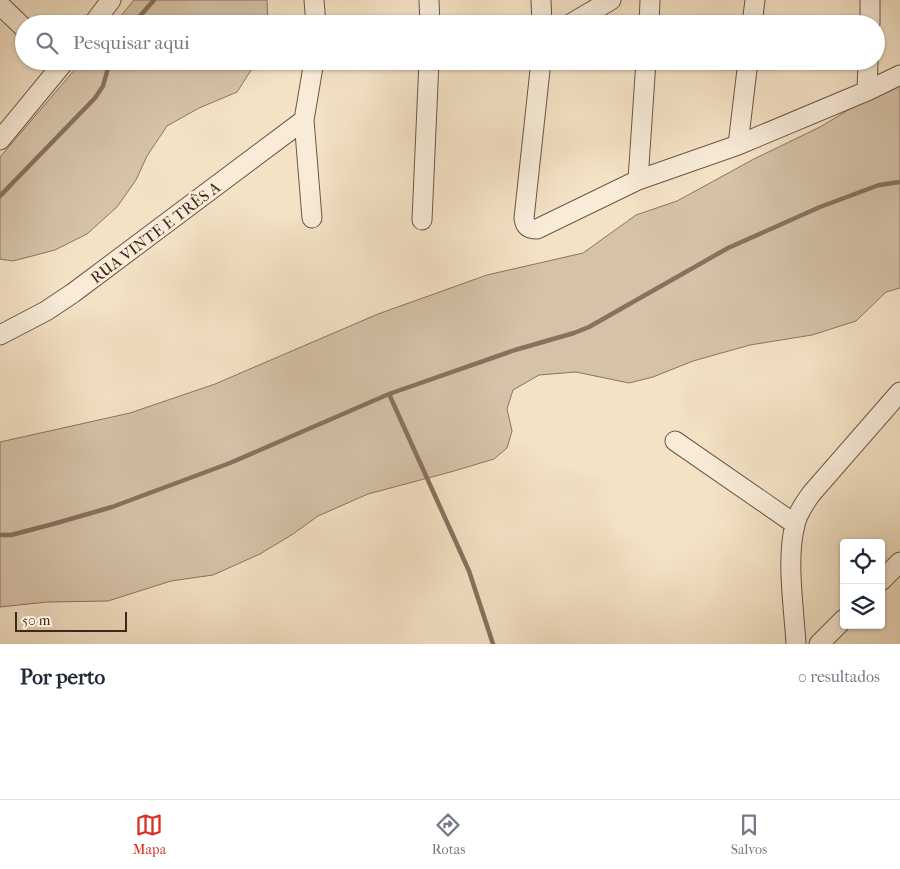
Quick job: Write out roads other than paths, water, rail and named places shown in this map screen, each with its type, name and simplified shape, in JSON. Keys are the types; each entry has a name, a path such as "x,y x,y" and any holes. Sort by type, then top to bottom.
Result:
{"street":[{"path":"100,15 111,0"},
{"path":"314,0 315,15"},
{"path":"430,0 430,15"},
{"path":"541,0 542,15"},
{"path":"585,15 611,0"},
{"path":"649,15 650,0"},
{"path":"753,15 755,0"},
{"path":"870,0 870,15"},
{"path":"0,5 15,19"},
{"path":"0,140 56,70"},
{"path":"312,70 304,120 312,218"},
{"path":"422,220 429,70"},
{"path":"540,70 524,218 524,223 531,229 537,228 638,180 738,144 900,75"},
{"path":"638,180 645,70"},
{"path":"738,144 747,70"},
{"path":"867,90 868,70"},
{"name":"RUA VINTE E TRÊS A","path":"0,336 46,311 73,293 304,120"},
{"path":"796,644 791,569 795,524 811,494 900,392"},
{"path":"675,441 795,524"},
{"path":"885,577 900,562"},
{"path":"819,644 840,623"}],"waterway":[{"path":"141,15 154,0"},
{"path":"0,196 95,98 103,86 107,70"},
{"path":"0,535 11,535 112,507 230,463 389,394 515,350 574,333 589,327 728,248 820,207 879,185 900,182"},
{"path":"389,394 469,571 493,644"}]}
